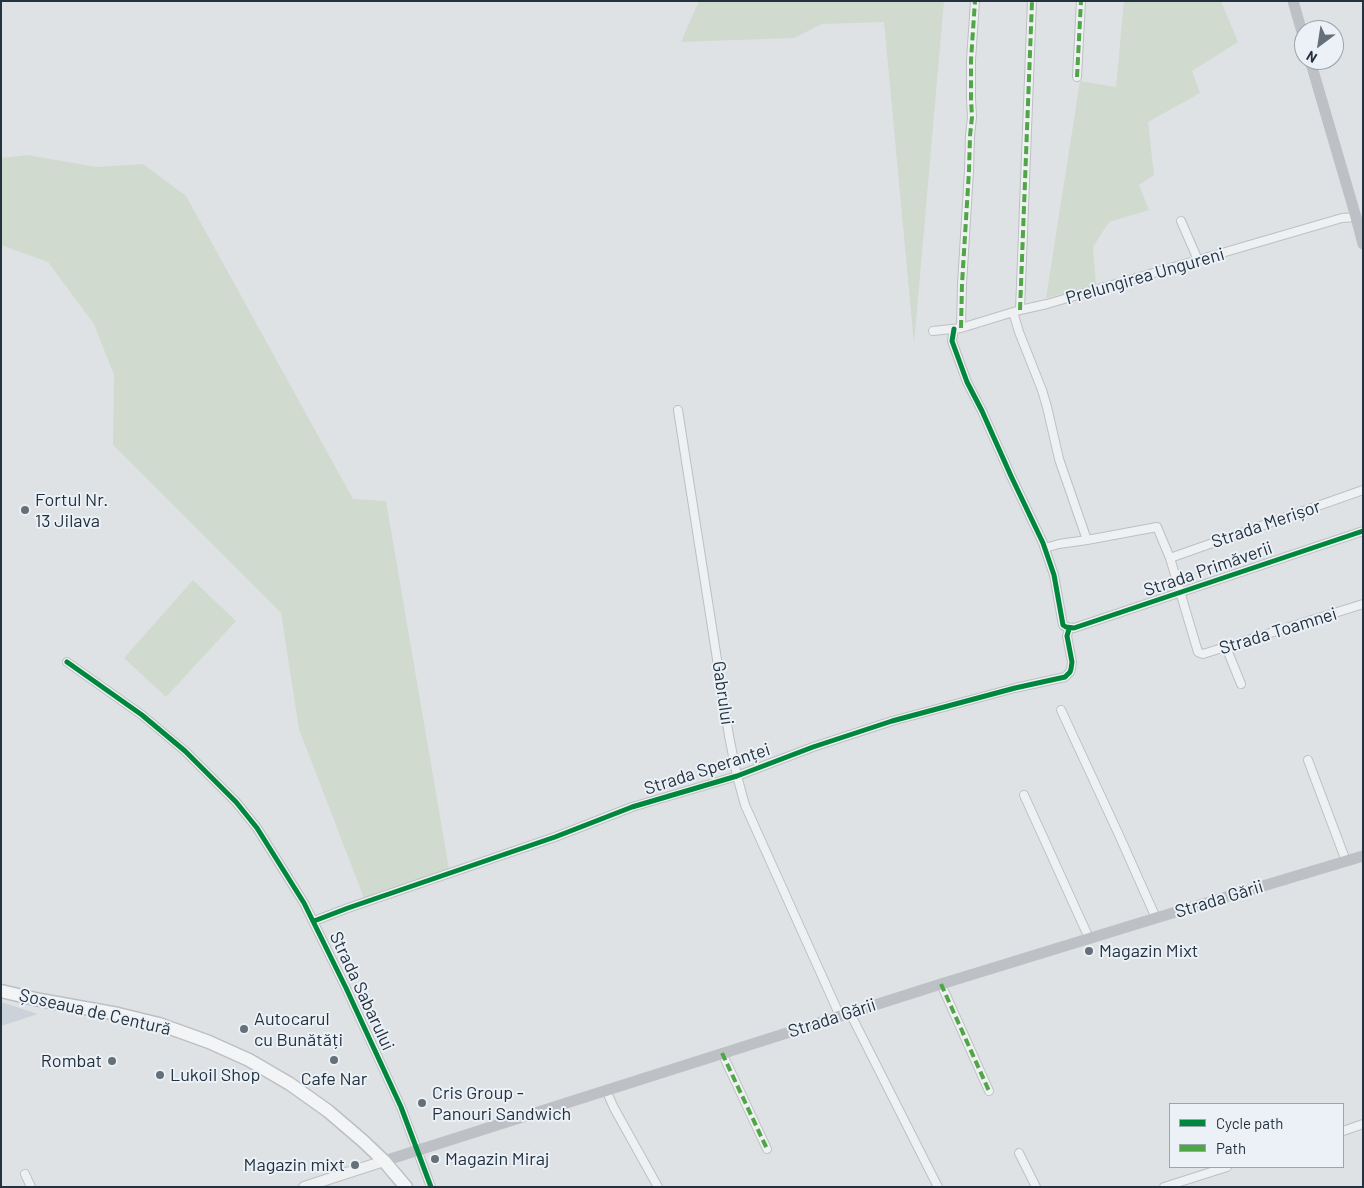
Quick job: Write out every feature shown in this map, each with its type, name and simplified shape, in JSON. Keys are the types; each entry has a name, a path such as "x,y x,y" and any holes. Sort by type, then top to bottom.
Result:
{"main road":[{"path":"1293,1 1298,20"},
{"path":"1313,70 1363,244"},
{"name":"Strada Gării","path":"384,1162 941,984 1363,856"},
{"name":"Șoseaua de Centură","path":"1,991 139,1019 185,1033 228,1050 276,1075 319,1104 351,1130 384,1162 406,1187"}],"street":[{"path":"975,1 970,171 962,284 957,329 952,341 967,382 982,410 1045,548 1054,575 1066,627"},
{"path":"1032,1 1016,311 1019,332 1048,407 1059,459 1087,540"},
{"path":"1077,77 1081,1"},
{"name":"Prelungirea Ungureni","path":"933,331 957,329 1342,218 1356,217"},
{"path":"1181,221 1198,260"},
{"name":"Gabrului","path":"678,410 729,736 736,776 745,804 845,1015 938,1187"},
{"name":"Strada Merișor","path":"1170,558 1363,490"},
{"name":"Strada Toamnei","path":"1045,548 1157,527 1170,558 1198,652 1203,654 1363,604"},
{"name":"Strada Primăverii","path":"1066,627 1074,628 1363,531"},
{"name":"Strada Speranței","path":"314,921 555,837 632,807 736,776 813,747 892,721 1015,688 1065,678 1071,669 1072,662 1066,627"},
{"path":"1226,647 1241,684"},
{"name":"Strada Sabarului","path":"68,662 160,729 224,789 257,828 314,921 393,1091 431,1187"},
{"path":"1061,710 1156,918"},
{"path":"1308,760 1346,861"},
{"path":"1024,795 1089,938"},
{"path":"941,984 989,1091"},
{"path":"722,1053 767,1149"},
{"path":"606,1090 658,1187"},
{"path":"1344,1131 1363,1124"},
{"path":"1019,1153 1036,1187"},
{"name":"Strada Gării","path":"304,1187 384,1162"},
{"path":"1164,1187 1224,1168"},
{"path":"25,1174 31,1187"},
{"path":"1190,1178 1194,1187"}],"shaded area":[{"path":"699,1 944,1 914,344 884,22 822,24 794,38 681,42"},
{"path":"1124,1 1221,1 1238,42 1192,71 1200,93 1148,122 1154,175 1139,185 1149,210 1109,222 1093,247 1096,286 1046,298 1080,81 1116,87"},
{"path":"27,155 97,167 143,164 186,196 353,499 386,501 450,875 367,906 299,729 281,613 113,445 114,375 94,324 48,262 1,245 1,158"},
{"path":"193,580 236,621 166,697 124,658"},
{"path":"1,1002 38,1014 1,1026"}],"marked path":[{"path":"961,328 972,117 971,60 975,1"},
{"path":"1020,310 1032,1"},
{"path":"1077,77 1081,1"},
{"path":"941,984 989,1091"},
{"path":"722,1053 767,1149"}],"cycle path":[{"path":"954,329 952,341 967,382 1043,543 1054,575 1063,625 1066,627 1074,628 1363,531"},
{"path":"314,921 555,837 632,807 737,776 813,747 892,721 1015,688 1065,677 1070,672 1072,662 1067,636 1069,629"},
{"path":"67,662 142,715 185,751 236,802 257,828 304,903 346,988 401,1107 431,1187"}],"place":[{"name":"Fortul Nr. 13 Jilava","path":"25,510"},
{"name":"Magazin Mixt","path":"1089,951"},
{"name":"Autocarul cu Bunătăți","path":"244,1029"},
{"name":"Cafe Nar","path":"334,1060"},
{"name":"Rombat","path":"112,1061"},
{"name":"Lukoil Shop","path":"160,1075"},
{"name":"Cris Group - Panouri Sandwich","path":"422,1103"},
{"name":"Magazin Miraj","path":"435,1159"},
{"name":"Magazin mixt","path":"355,1165"}]}
